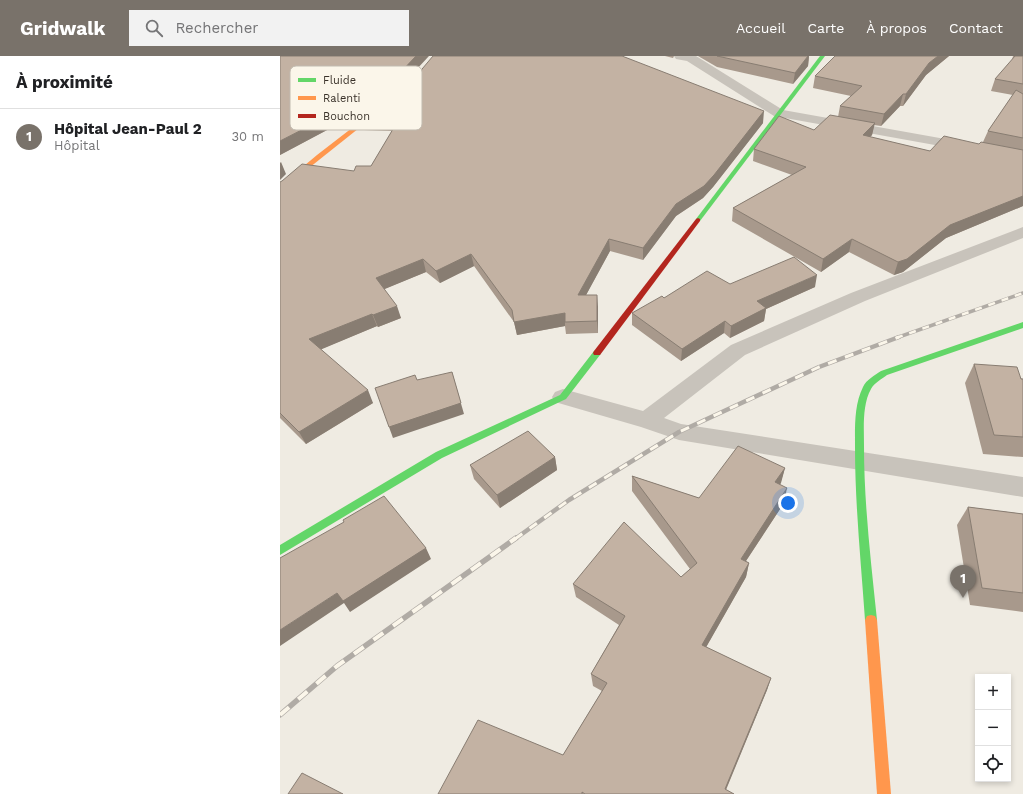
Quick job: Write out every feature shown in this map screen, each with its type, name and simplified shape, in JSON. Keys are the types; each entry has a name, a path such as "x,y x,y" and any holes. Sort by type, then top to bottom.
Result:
{"street":[{"path":"680,56 691,58 779,113 1023,157"},
{"path":"280,550 439,455 563,397 823,56"},
{"path":"280,189 353,130"},
{"path":"646,420 738,350 858,297 1023,232"},
{"path":"884,794 859,462 861,406 867,388 884,374 1023,325"},
{"path":"563,397 646,420 680,432 859,462 1023,487"}],"building":[{"path":"280,56 416,56 407,66 290,66 290,130 302,130 280,141"},
{"path":"433,56 622,56 764,111 714,175 704,186 676,204 643,248 609,239 578,295 597,295 597,321 565,322 565,313 514,322 512,310 471,254 436,271 423,259 376,278 397,306 373,315 372,314 309,339 368,390 299,432 280,413 280,182 302,164 354,171 356,166 371,166 392,130 422,130 422,69"},
{"path":"717,56 808,56 795,73"},
{"path":"835,56 938,56 929,63 906,94 903,94 884,114 840,106 862,86 815,76"},
{"path":"1015,56 1023,56 1023,84 995,79"},
{"path":"1016,90 1023,94 1023,138 988,131"},
{"path":"830,115 875,123 863,135 930,151 944,136 979,144 981,142 1023,150 1023,196 950,225 907,259 898,262 852,239 823,259 733,208 806,167 754,149 779,116 814,130"},
{"path":"794,257 817,275 757,301 766,308 731,326 725,321 682,349 632,313 662,296 664,298 707,271 730,284"},
{"path":"974,364 1017,367 1021,379 1023,379 1023,437 994,435"},
{"path":"452,372 461,403 389,427 375,388 415,375 417,380"},
{"path":"528,431 555,457 497,495 470,465"},
{"path":"738,446 785,468 775,482 787,488 741,559 749,563 702,645 771,678 725,789 734,794 585,794 582,792 582,794 438,794 478,720 563,755 607,683 591,674 625,616 573,584 624,522 681,577 697,563 632,476 699,498"},
{"path":"384,496 426,548 343,601 337,593 280,630 280,558 344,522 343,520"},
{"path":"968,507 1023,514 1023,593 982,588"},
{"path":"302,773 343,794 288,794"}],"railway":[{"path":"896,338 1023,293"},
{"path":"515,539 569,500 679,432 819,367 899,337"},
{"path":"280,715 337,666 516,538"}],"traffic: fast":[{"path":"698,220 823,56"},
{"path":"871,620 861,498 860,461 862,402 867,387 884,373 1023,325"},
{"path":"280,550 439,455 563,397 597,353"}],"traffic: slow":[{"path":"280,189 353,130"},
{"path":"871,620 884,794"}],"traffic: jam":[{"path":"597,353 698,220"}],"place":[{"name":"Hôpital Jean-Paul 2","path":"963,598"}]}
